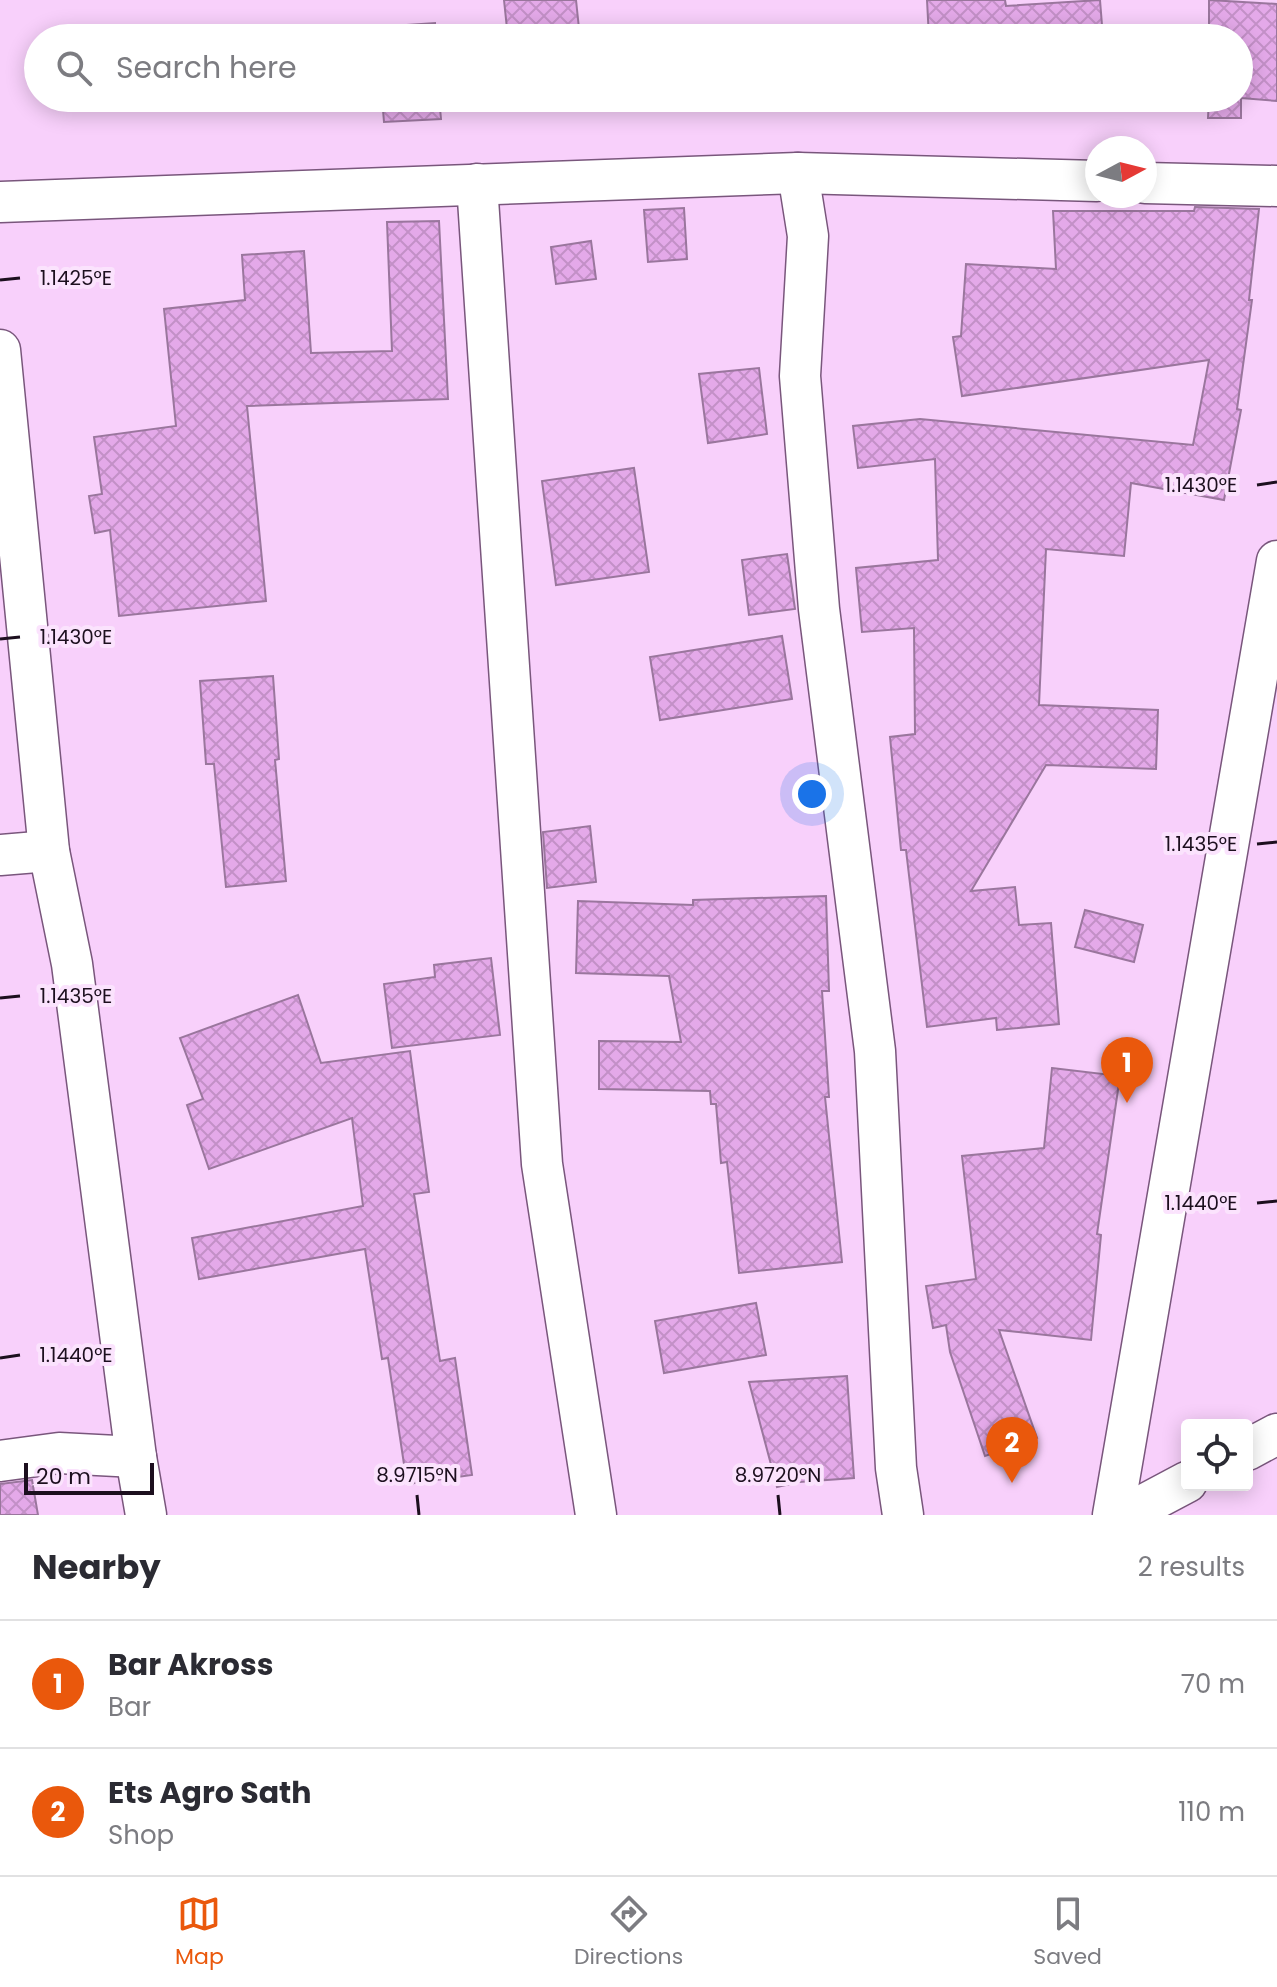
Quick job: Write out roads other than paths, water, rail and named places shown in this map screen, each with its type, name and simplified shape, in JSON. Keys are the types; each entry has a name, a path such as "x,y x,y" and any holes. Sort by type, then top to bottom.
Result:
{"street":[{"path":"798,173 808,236 800,376 819,609 875,1051 896,1468 903,1515"},
{"path":"0,202 798,173 1085,181"},
{"path":"1157,183 1277,186"},
{"path":"477,184 542,1164 596,1515"},
{"path":"0,350 49,851 72,964 146,1515"},
{"path":"1113,1515 1277,561"},
{"path":"0,855 49,851"},
{"path":"1253,1447 1277,1434"},
{"path":"0,1461 59,1453 136,1457"},
{"path":"1125,1515 1181,1485"}],"place":[{"name":"Bar Akross","path":"1127,1103"},
{"name":"Ets Agro Sath","path":"1012,1483"}]}
